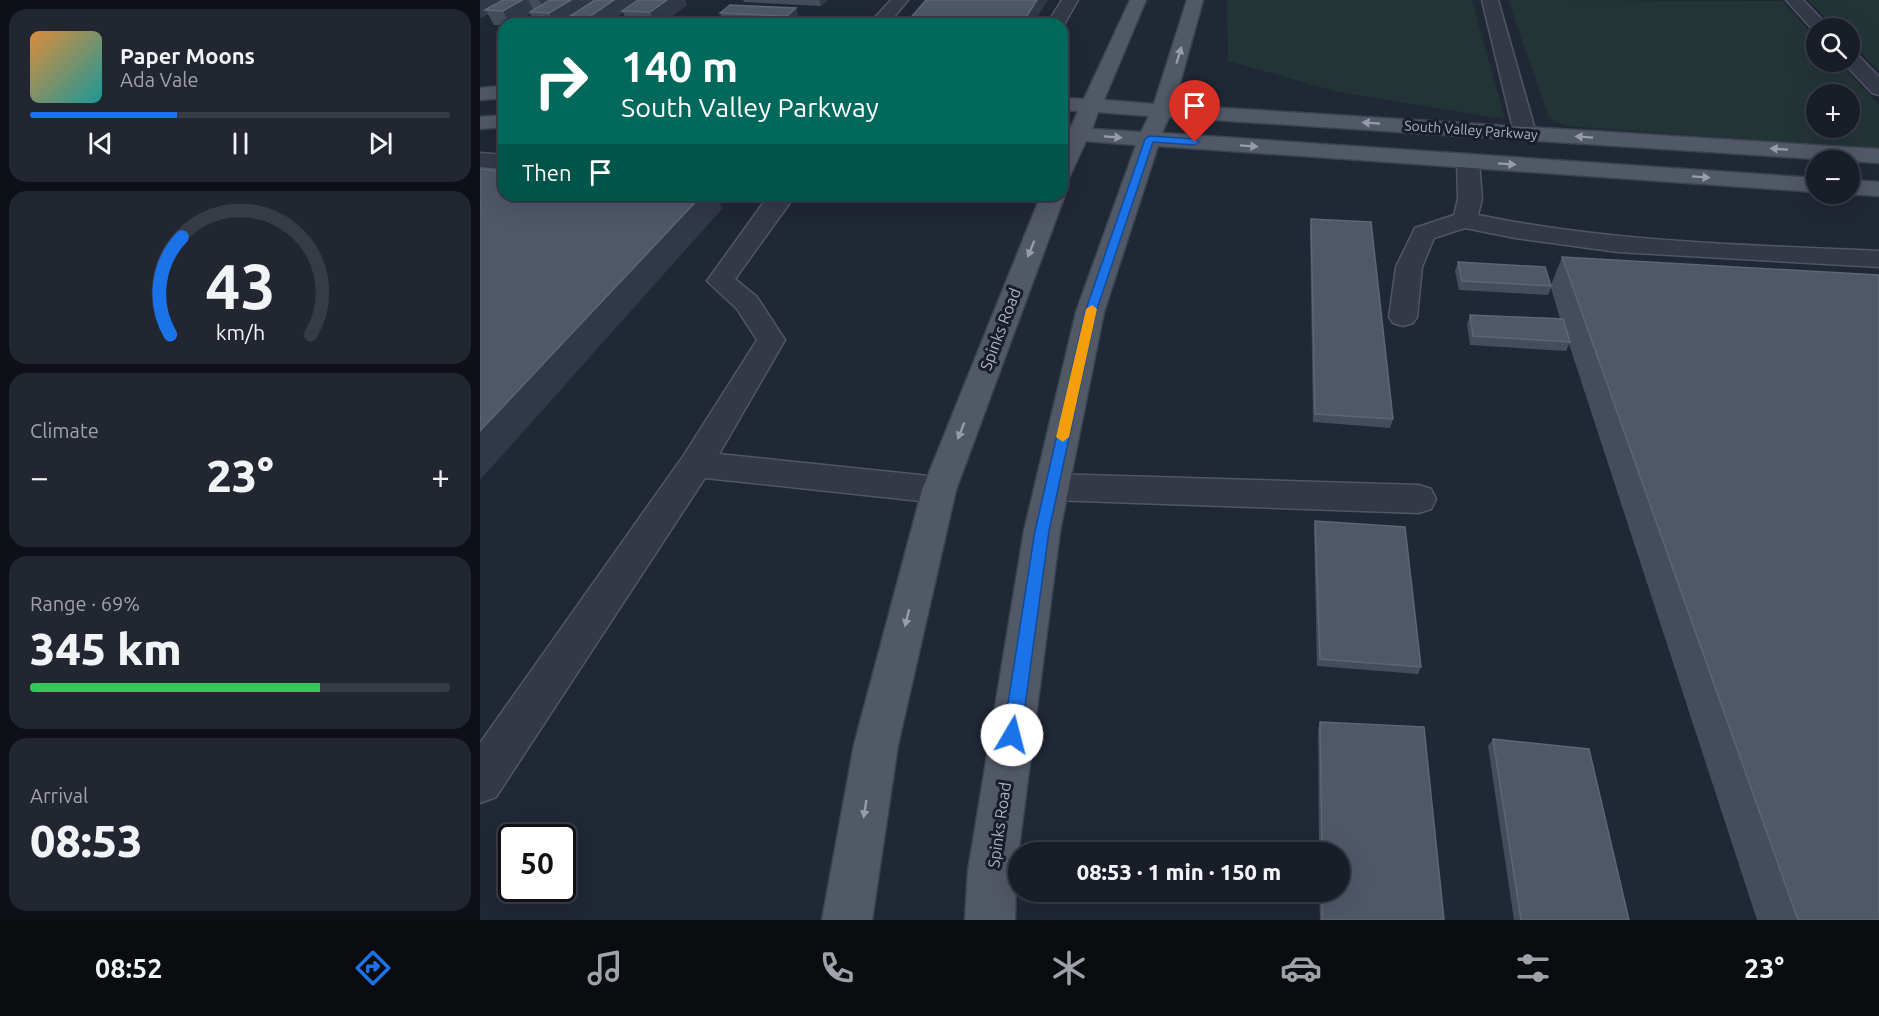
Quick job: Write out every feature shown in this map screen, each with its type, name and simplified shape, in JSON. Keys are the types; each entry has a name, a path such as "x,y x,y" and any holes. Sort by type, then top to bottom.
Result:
{"main road":[{"path":"1069,134 1091,106 1138,0"},
{"name":"Spinks Road","path":"990,920 992,872 1042,531 1090,312 1149,139 1162,110 1195,0"},
{"path":"480,94 498,93"},
{"name":"South Valley Parkway","path":"1068,104 1879,156"},
{"path":"480,123 498,122"},
{"name":"South Valley Parkway","path":"1069,134 1806,184"},
{"path":"1860,188 1879,189"},
{"name":"Spinks Road","path":"847,920 876,745 939,490 1051,201"}],"lane":[{"path":"884,18 900,0"},
{"path":"1060,18 1070,0"},
{"path":"1490,0 1525,133"},
{"path":"1794,0 1811,18"},
{"path":"1860,69 1879,89"},
{"path":"480,160 498,162"},
{"path":"1464,220 1471,201 1468,161"},
{"path":"480,781 696,464 771,340 747,303 720,281 779,201"},
{"path":"1403,317 1409,267 1424,233 1464,220 1520,233 1679,249 1879,259"},
{"path":"696,464 939,490"},
{"path":"1052,487 1419,499"}],"shaded area":[{"path":"1227,0 1472,0 1505,119 1338,92 1228,61"},
{"path":"1508,0 1782,1 1806,27 1806,72 1848,72 1859,84 1806,84 1806,138 1860,138 1860,85 1879,105 1879,149 1566,126 1549,118"},
{"path":"1808,0 1879,0 1879,71 1860,52 1860,18 1826,18"}],"building":[{"path":"503,0 522,0 503,11 485,10"},
{"path":"550,0 571,0 549,13 530,12"},
{"path":"595,0 614,0 589,17 570,16"},
{"path":"638,0 667,0 650,12 622,11"},
{"path":"926,0 1037,0 1026,18 910,18"},
{"path":"730,5 796,8 787,16 720,13"},
{"path":"480,169 498,170 498,201 696,201 480,431"},
{"path":"1311,219 1371,222 1393,419 1315,414"},
{"path":"1562,257 1879,275 1879,920 1798,920"},
{"path":"1458,262 1545,267 1551,286 1462,281"},
{"path":"1470,315 1563,319 1570,342 1473,336"},
{"path":"1315,521 1405,527 1421,667 1320,659"},
{"path":"1320,722 1424,727 1444,920 1322,920 1322,902 1350,902 1350,842 1322,842"},
{"path":"1493,739 1589,749 1629,920 1521,920"}],"slow traffic":[{"path":"1063,437 1092,309"}],"route":[{"path":"1012,735 1042,531 1090,312 1149,139 1195,142"}]}
